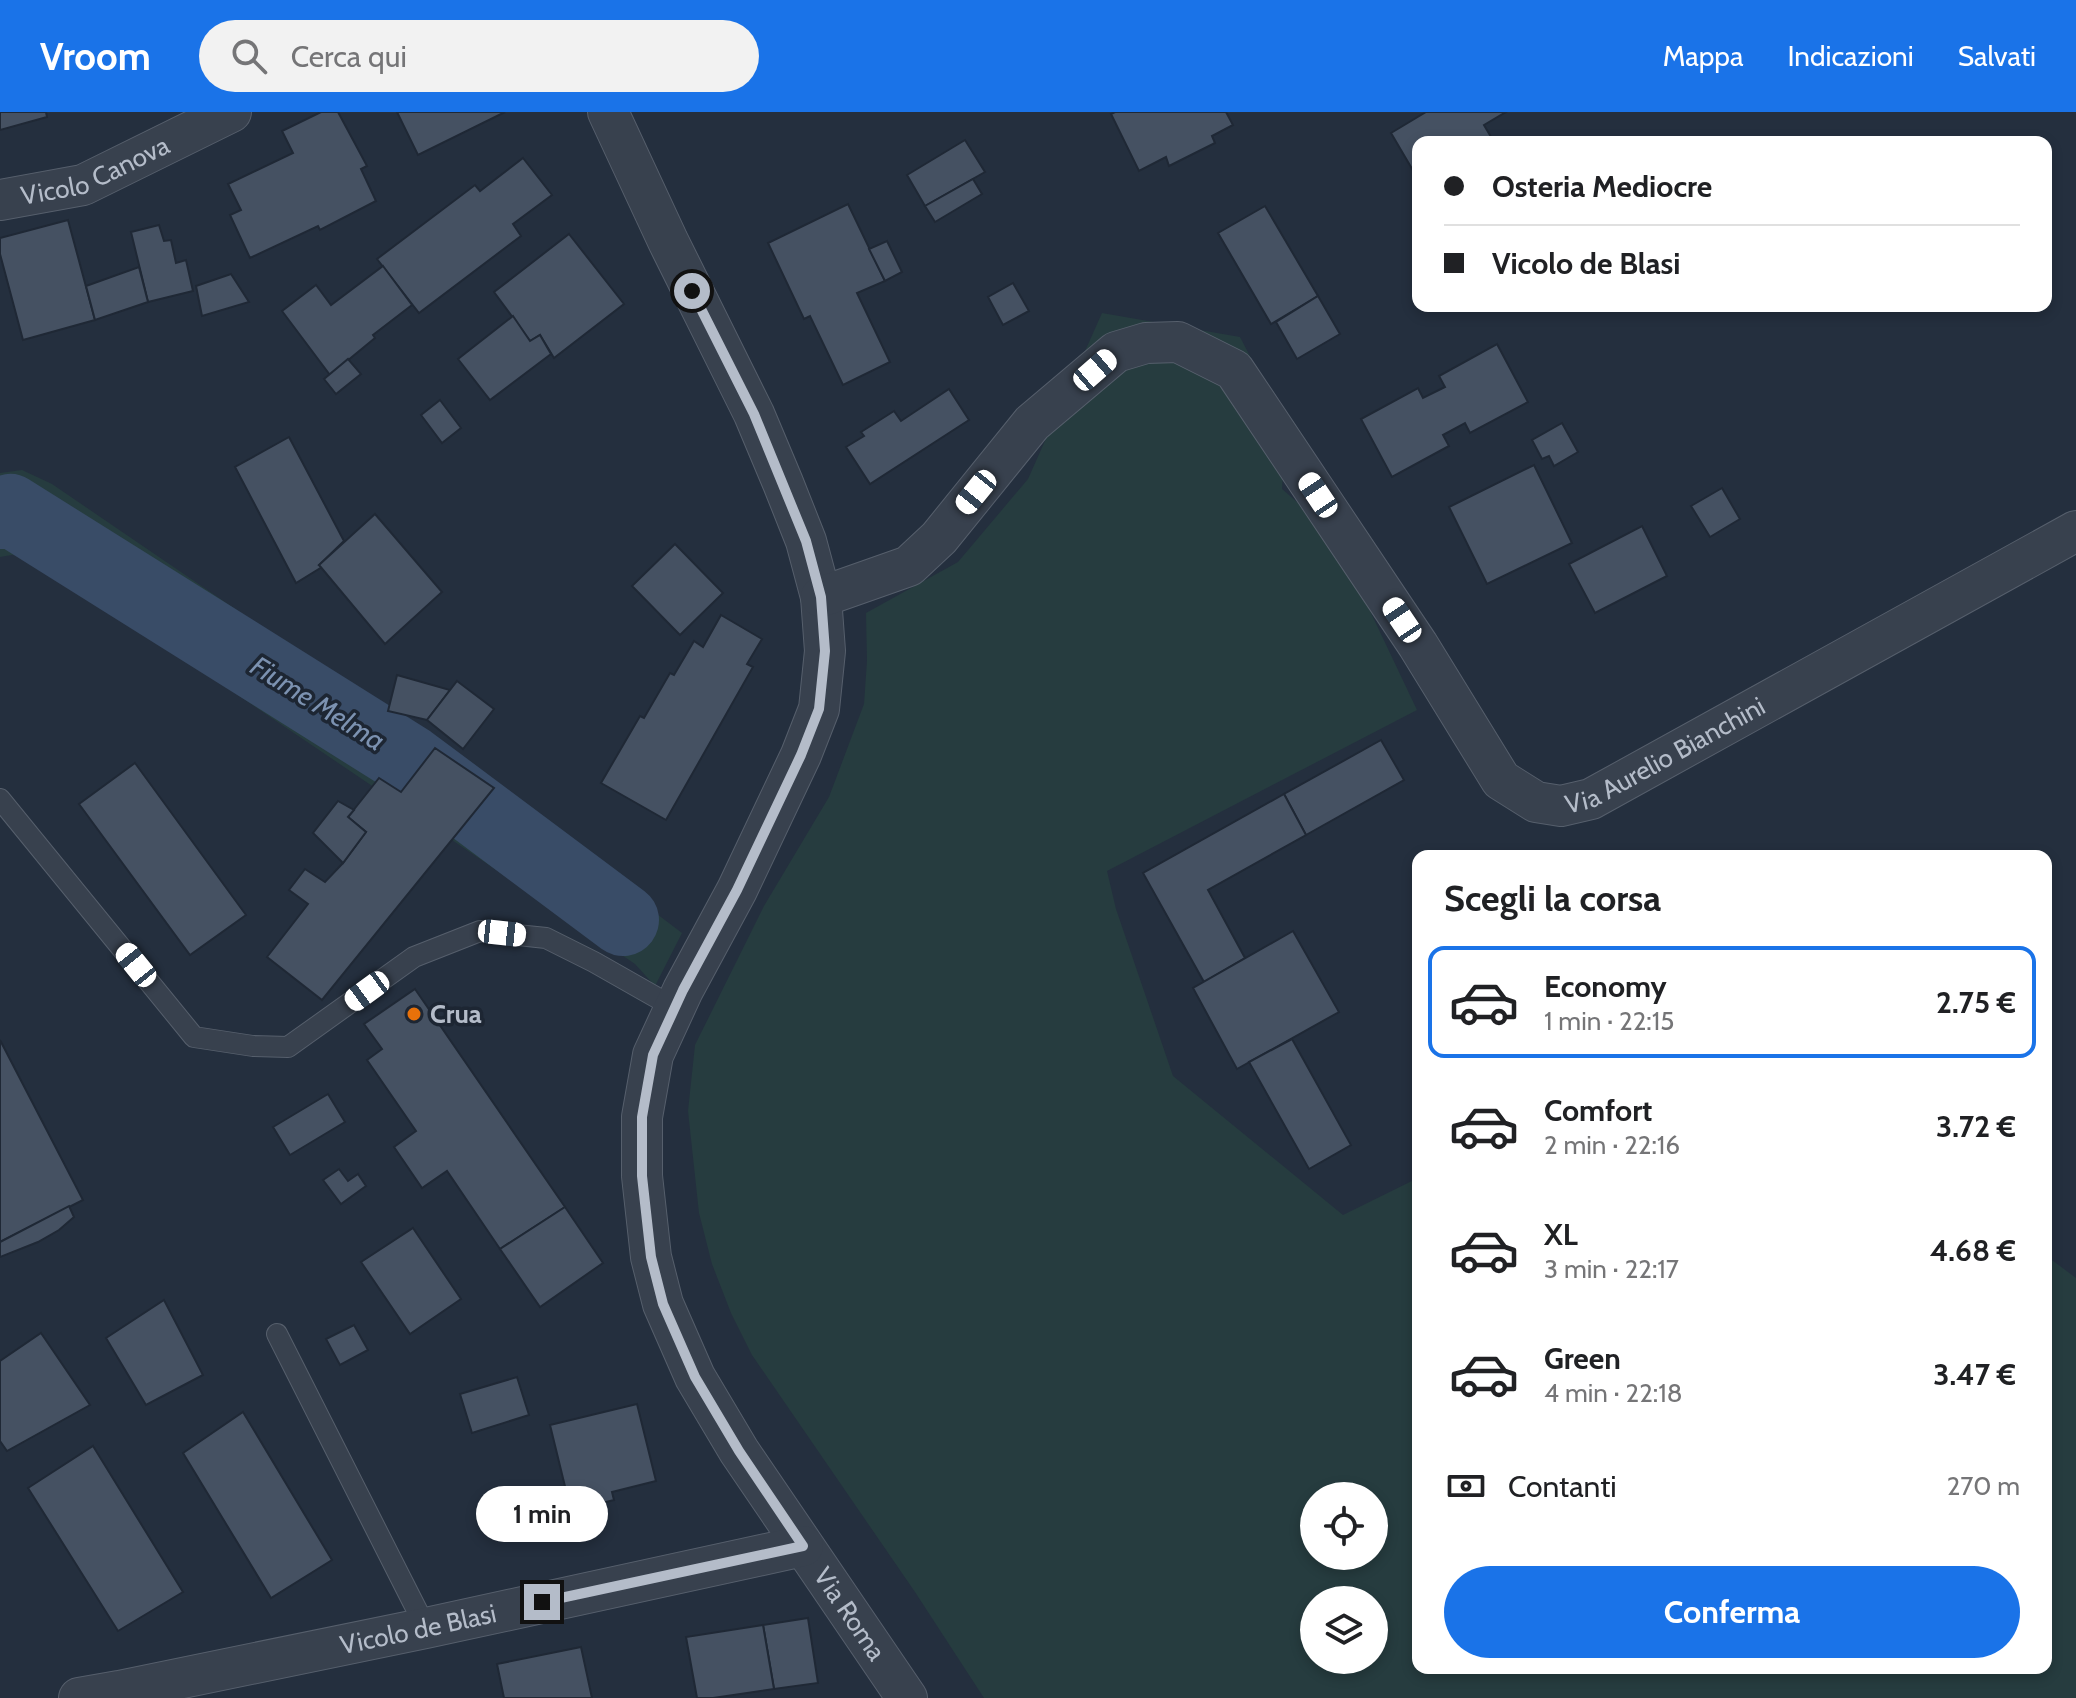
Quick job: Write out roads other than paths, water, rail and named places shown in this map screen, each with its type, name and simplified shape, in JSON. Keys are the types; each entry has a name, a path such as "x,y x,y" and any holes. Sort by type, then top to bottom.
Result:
{"street":[{"name":"Vicolo Canova","path":"0,200 83,185 231,112"},
{"name":"Via Roma","path":"608,112 754,414 806,541 821,597 825,651 819,709 801,755 653,1055 642,1117 642,1176 651,1257 663,1304 695,1377 739,1451 907,1698"},
{"name":"Via Aurelio Bianchini","path":"821,597 909,566 939,538 1032,423 1116,352 1146,343 1178,342 1234,370 1418,645 1501,780 1536,802 1561,806 1591,799 2076,531"},
{"name":"Vicolo de Blasi","path":"79,1698 426,1628 803,1546"}],"lane":[{"path":"0,799 194,1037 253,1046 288,1047 414,957 480,931 546,938 675,1008"},
{"path":"277,1334 426,1628"}],"waterway":[{"name":"Fiume Melma","path":"0,513 10,510 410,761 623,920"}],"place":[{"name":"Crua","path":"414,1014"}]}
